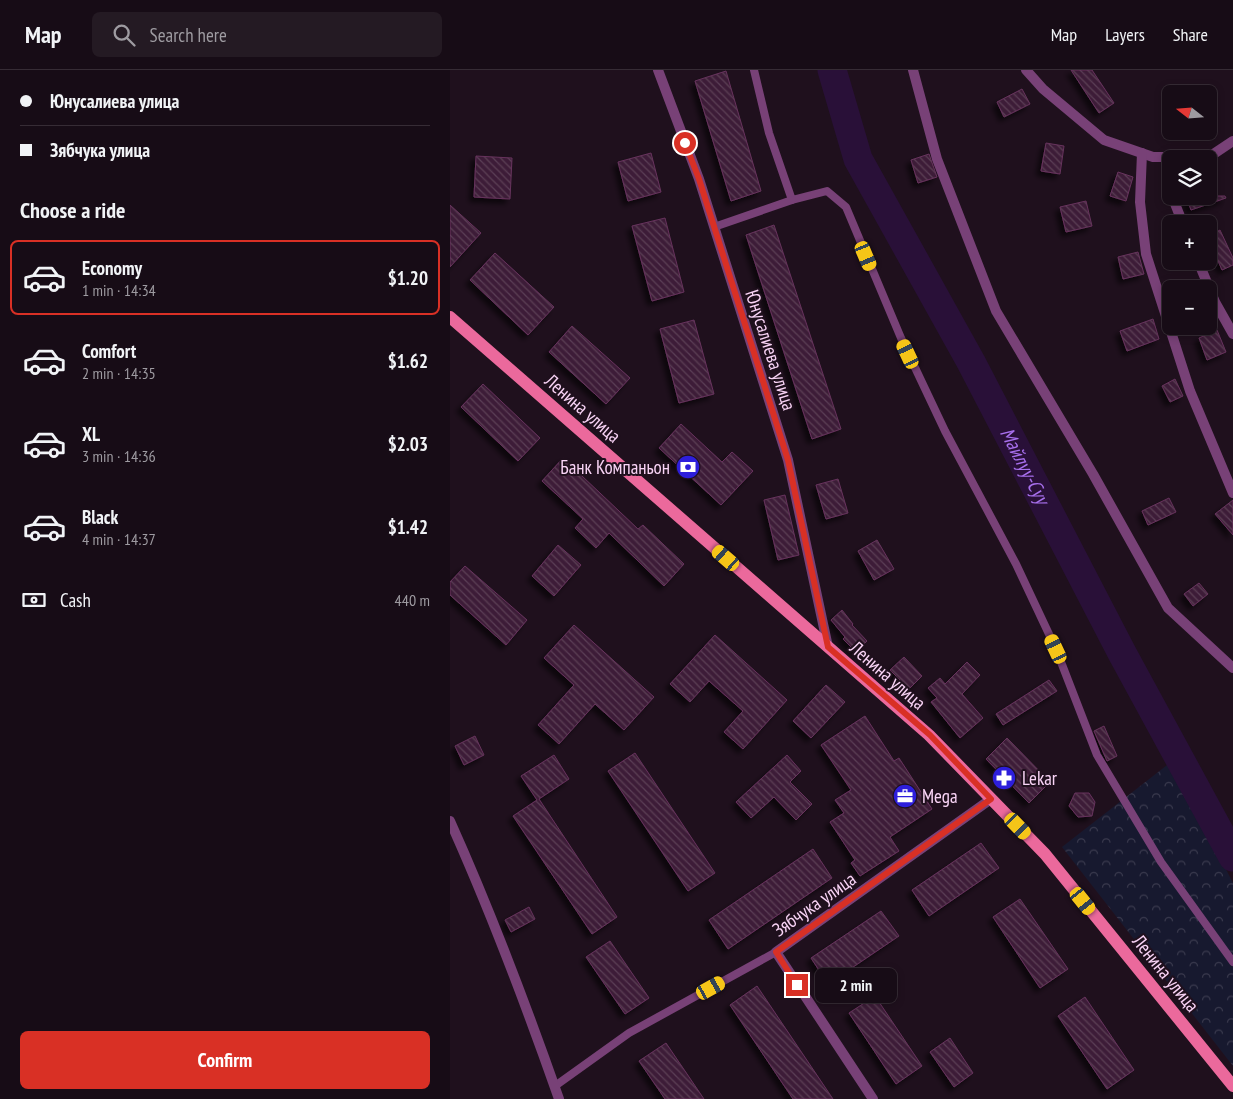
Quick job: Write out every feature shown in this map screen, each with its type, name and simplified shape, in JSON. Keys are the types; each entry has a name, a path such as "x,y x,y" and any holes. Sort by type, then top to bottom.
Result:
{"main road":[{"name":"Ленина улица","path":"450,317 930,735 1046,854 1233,1086"}],"street":[{"name":"Юнусалиева улица","path":"658,70 699,179 788,460 828,647"},
{"path":"913,70 937,159 996,311 1093,474 1168,608 1233,668"},
{"path":"1026,70 1043,89 1104,140 1153,157 1162,157"},
{"path":"1217,152 1233,141"},
{"path":"1142,153 1140,202 1146,254 1190,391 1233,493"},
{"path":"1202,270 1215,302 1233,334"},
{"name":"Зябчука улица","path":"873,1099 776,952 991,799"},
{"path":"450,821 479,885 559,1099"}],"lane":[{"path":"754,70 769,133 792,200"},
{"path":"714,227 792,200 827,191 846,207 901,338 945,431 1016,564 1056,649 1097,755 1161,862 1233,962"},
{"path":"555,1086 629,1034 776,952"}],"green space":[{"path":"1171,762 1233,883 1233,1066 1062,847"}],"building":[{"path":"1071,70 1092,70 1114,103 1099,113"},
{"path":"726,71 761,191 731,201 695,81"},
{"path":"1022,89 1030,104 1004,117 997,102"},
{"path":"1046,143 1064,146 1060,174 1041,171"},
{"path":"651,153 661,192 628,201 618,162"},
{"path":"929,154 937,177 918,183 911,160"},
{"path":"476,156 512,158 510,199 474,197"},
{"path":"1118,172 1133,177 1126,201 1110,196"},
{"path":"1217,196 1225,196 1226,198 1217,201"},
{"path":"1086,201 1092,226 1066,232 1060,207"},
{"path":"450,205 481,233 450,267"},
{"path":"1189,205 1206,205 1191,210"},
{"path":"665,218 684,292 652,301 632,226"},
{"path":"774,225 841,429 812,439 746,235"},
{"path":"1220,230 1233,258 1233,265 1222,270 1217,258 1217,232"},
{"path":"1138,252 1144,274 1123,279 1118,257"},
{"path":"495,253 554,307 528,335 470,280"},
{"path":"1153,319 1159,339 1127,351 1120,331"},
{"path":"694,320 714,394 679,403 660,329"},
{"path":"572,326 630,378 606,404 549,352"},
{"path":"1217,330 1226,352 1207,360 1199,338 1206,335 1217,335"},
{"path":"1175,379 1183,396 1170,402 1162,386"},
{"path":"483,384 540,438 518,461 461,407"},
{"path":"681,424 722,462 732,452 753,471 721,505 659,448"},
{"path":"563,458 638,529 643,525 684,564 664,586 609,533 596,548 575,528 583,519 542,481"},
{"path":"838,479 848,513 826,519 816,485"},
{"path":"785,495 799,555 778,560 764,500"},
{"path":"1169,498 1176,512 1148,525 1142,511"},
{"path":"1233,500 1233,535 1215,514"},
{"path":"877,540 894,569 874,580 858,551"},
{"path":"558,545 581,565 554,596 532,576"},
{"path":"465,566 527,620 506,645 450,595 450,582"},
{"path":"1199,583 1208,594 1193,606 1184,594"},
{"path":"842,610 852,625 867,641 856,652 843,639 845,637 831,620"},
{"path":"574,625 654,697 624,730 595,704 559,744 538,725 574,685 544,658"},
{"path":"715,635 787,700 743,749 724,732 743,711 709,681 690,702 670,684"},
{"path":"904,657 922,676 909,689 890,670"},
{"path":"967,662 980,675 962,694 983,718 960,738 931,702 937,698 928,688 940,678 945,684"},
{"path":"1049,680 1057,691 1003,725 996,714"},
{"path":"826,685 845,702 811,738 793,721"},
{"path":"865,716 894,761 899,758 932,809 890,837 899,851 860,876 851,863 855,860 830,822 844,813 835,800 851,790 821,745"},
{"path":"1104,726 1117,756 1107,761 1094,731"},
{"path":"475,736 484,755 464,765 455,746"},
{"path":"1007,738 1050,782 1029,803 986,759"},
{"path":"635,753 715,873 688,891 608,771"},
{"path":"554,755 569,779 539,799 617,917 592,934 513,816 537,800 521,776"},
{"path":"787,755 801,771 790,782 812,804 796,820 774,797 751,818 736,802"},
{"path":"1075,793 1089,793 1095,802 1092,816 1078,817 1069,806"},
{"path":"981,843 999,868 929,916 912,890"},
{"path":"813,849 832,878 728,949 709,920"},
{"path":"1020,899 1068,969 1040,988 993,917"},
{"path":"529,907 535,919 511,932 505,920"},
{"path":"881,911 899,936 828,984 811,958"},
{"path":"610,941 649,998 625,1014 586,957"},
{"path":"757,986 833,1099 793,1099 730,1005"},
{"path":"875,996 922,1066 896,1084 849,1013"},
{"path":"1085,997 1134,1070 1107,1089 1058,1016"},
{"path":"950,1038 973,1073 954,1087 930,1052"},
{"path":"666,1043 704,1099 665,1099 639,1061"}],"waterway":[{"name":"Майлуу-Суу","path":"832,70 858,159 971,362 1122,653 1233,857"}],"place":[{"name":"Банк Компаньон","path":"688,467"},
{"name":"Lekar","path":"1004,778"},
{"name":"Mega","path":"905,796"}],"route":[{"path":"685,143 699,179 788,460 828,647 930,735 991,799 776,952 797,985"}]}
